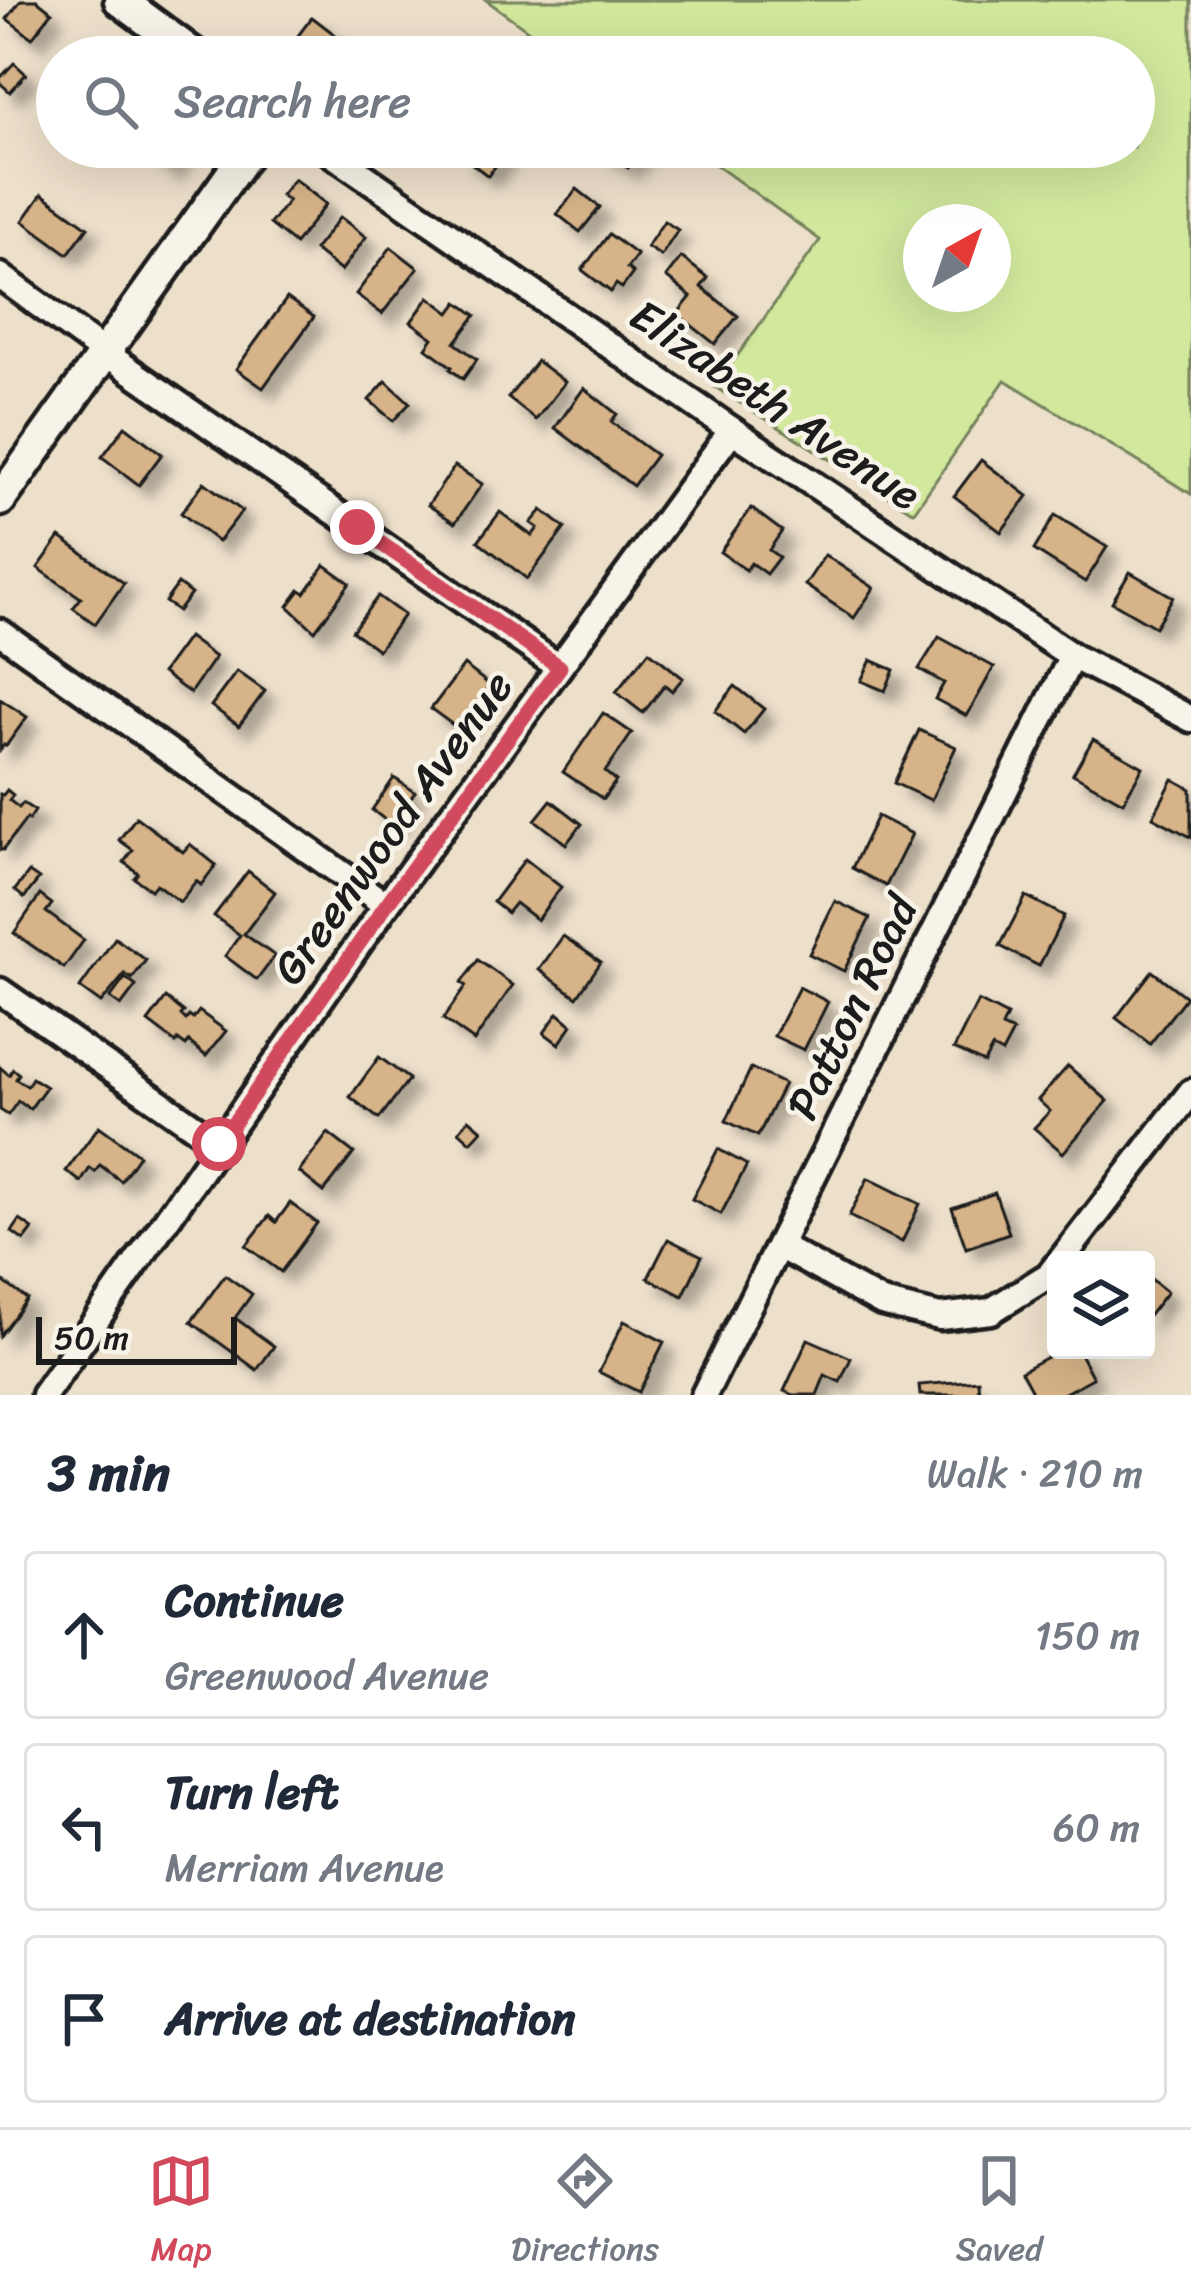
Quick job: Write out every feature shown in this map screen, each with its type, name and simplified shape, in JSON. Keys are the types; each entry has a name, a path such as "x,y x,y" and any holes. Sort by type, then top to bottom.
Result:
{"street":[{"path":"120,0 169,36"},
{"path":"0,500 236,168"},
{"name":"Elizabeth Avenue","path":"352,168 732,430 1072,656 1191,719"},
{"path":"0,275 560,667"},
{"name":"Greenwood Avenue","path":"44,1395 386,905 732,430"},
{"path":"0,632 386,905"},
{"name":"Patton Road","path":"704,1395 1072,656"},
{"path":"0,991 219,1144"},
{"path":"1067,1251 1191,1092"},
{"path":"779,1246 883,1303 940,1317 992,1311 1047,1276"}],"green space":[{"path":"486,0 1191,0 1191,494 1005,380 914,512 715,387 820,240 720,168 1155,168 1155,36 536,36"}],"building":[{"path":"21,0 37,0 52,12 32,38 7,19"},
{"path":"312,17 337,36 298,36"},
{"path":"14,63 26,74 10,92 0,78"},
{"path":"294,179 326,204 295,244 270,224 288,201 281,195"},
{"path":"577,189 600,207 580,232 557,214"},
{"path":"42,194 88,227 68,254 23,221"},
{"path":"340,217 366,237 341,271 314,250"},
{"path":"664,221 678,230 661,256 647,247"},
{"path":"609,234 637,255 627,268 633,273 622,288 616,284 611,292 582,270"},
{"path":"391,247 418,268 382,314 356,294"},
{"path":"681,257 708,278 701,287 738,316 715,344 677,314 691,297 666,277"},
{"path":"429,297 450,313 458,302 476,315 455,343 477,359 463,379 426,348 433,338 411,322"},
{"path":"287,298 314,317 263,388 236,369"},
{"path":"537,361 565,382 536,420 508,398"},
{"path":"386,381 410,403 393,421 369,400"},
{"path":"584,388 617,414 611,422 656,455 633,486 555,428"},
{"path":"125,426 162,454 139,485 102,457"},
{"path":"981,460 1028,496 1001,532 954,496"},
{"path":"455,466 482,484 455,523 428,505"},
{"path":"204,482 242,511 218,542 181,513"},
{"path":"751,508 782,531 769,550 779,557 766,574 751,563 746,570 720,552"},
{"path":"542,510 565,528 527,579 478,541 500,512 532,536 538,528 531,523"},
{"path":"1055,515 1107,547 1085,582 1034,550"},
{"path":"60,537 124,583 95,624 73,608 81,598 38,568"},
{"path":"825,555 874,588 854,618 805,585"},
{"path":"325,565 350,583 315,631 288,606 300,590 305,593"},
{"path":"1130,572 1173,597 1155,627 1112,602"},
{"path":"178,584 191,594 178,611 165,602"},
{"path":"378,596 404,615 378,650 352,631"},
{"path":"188,637 215,657 190,693 162,673"},
{"path":"939,637 994,667 967,716 935,699 944,683 919,669"},
{"path":"649,651 683,678 672,691 665,685 643,713 616,692"},
{"path":"871,660 894,670 885,691 861,681"},
{"path":"464,665 490,685 457,728 431,709"},
{"path":"237,671 265,691 239,726 211,706"},
{"path":"735,686 764,709 744,734 715,711"},
{"path":"0,699 27,717 0,750"},
{"path":"603,713 632,733 605,772 616,781 603,799 563,772"},
{"path":"919,730 956,747 931,800 894,783"},
{"path":"1093,739 1143,767 1123,802 1073,774"},
{"path":"394,778 415,792 392,825 372,810"},
{"path":"1173,779 1191,789 1191,837 1153,817"},
{"path":"7,790 13,795 9,800 19,808 23,803 35,811 0,850 0,794"},
{"path":"551,800 582,824 566,844 535,820"},
{"path":"877,816 912,834 886,886 852,868"},
{"path":"136,817 183,852 190,844 216,865 180,902 156,884 151,890 134,878 138,873 124,862 133,850 119,840"},
{"path":"525,859 561,887 537,920 515,903 507,913 493,902"},
{"path":"248,871 275,892 244,934 275,956 257,980 225,956 240,935 214,916"},
{"path":"29,872 39,879 24,898 15,890"},
{"path":"40,895 52,904 46,912 84,940 64,968 14,933"},
{"path":"1026,896 1064,916 1039,966 1000,946"},
{"path":"835,901 870,918 844,971 809,954"},
{"path":"563,936 601,962 577,997 539,970"},
{"path":"115,938 146,960 132,979 125,974 101,1003 80,988"},
{"path":"478,960 513,985 474,1041 443,1019"},
{"path":"1152,971 1186,997 1150,1044 1116,1018"},
{"path":"125,978 136,986 121,1006 110,998"},
{"path":"799,987 828,1002 804,1050 774,1036"},
{"path":"166,998 184,1012 181,1015 186,1020 199,1011 226,1031 206,1056 189,1042 186,1046 176,1043 148,1022"},
{"path":"978,1001 1007,1016 1002,1027 1013,1032 1002,1053 992,1048 984,1063 954,1049"},
{"path":"558,1013 572,1025 559,1044 544,1033"},
{"path":"379,1057 409,1079 379,1119 350,1097"},
{"path":"1068,1066 1108,1101 1063,1153 1034,1128 1050,1111 1038,1100"},
{"path":"0,1067 9,1075 13,1069 19,1074 16,1079 27,1086 32,1078 46,1087 30,1109 18,1101 8,1115 0,1110"},
{"path":"751,1068 784,1084 758,1136 726,1121"},
{"path":"469,1119 482,1130 471,1142 459,1131"},
{"path":"99,1126 139,1155 121,1181 100,1165 95,1172 90,1168 81,1182 66,1171"},
{"path":"328,1133 354,1153 324,1192 299,1172"},
{"path":"718,1149 747,1165 721,1214 692,1199"},
{"path":"868,1178 920,1204 902,1242 849,1216"},
{"path":"995,1193 1009,1233 966,1248 952,1208"},
{"path":"290,1203 317,1223 281,1272 246,1246 269,1216 276,1222"},
{"path":"20,1220 33,1229 24,1241 12,1232"},
{"path":"668,1239 702,1256 683,1296 648,1278"},
{"path":"225,1275 252,1294 235,1318 274,1346 257,1370 191,1322"},
{"path":"0,1279 27,1299 0,1336"},
{"path":"1155,1282 1167,1292 1155,1307"},
{"path":"624,1321 664,1342 639,1392 599,1372"},
{"path":"808,1339 851,1358 840,1382 825,1375 817,1395 793,1395 784,1391"},
{"path":"1047,1357 1083,1359 1093,1378 1061,1395 1034,1395 1021,1371"},
{"path":"978,1380 979,1395 920,1395 919,1385"}],"route":[{"path":"219,1144 560,667 357,527"}]}
